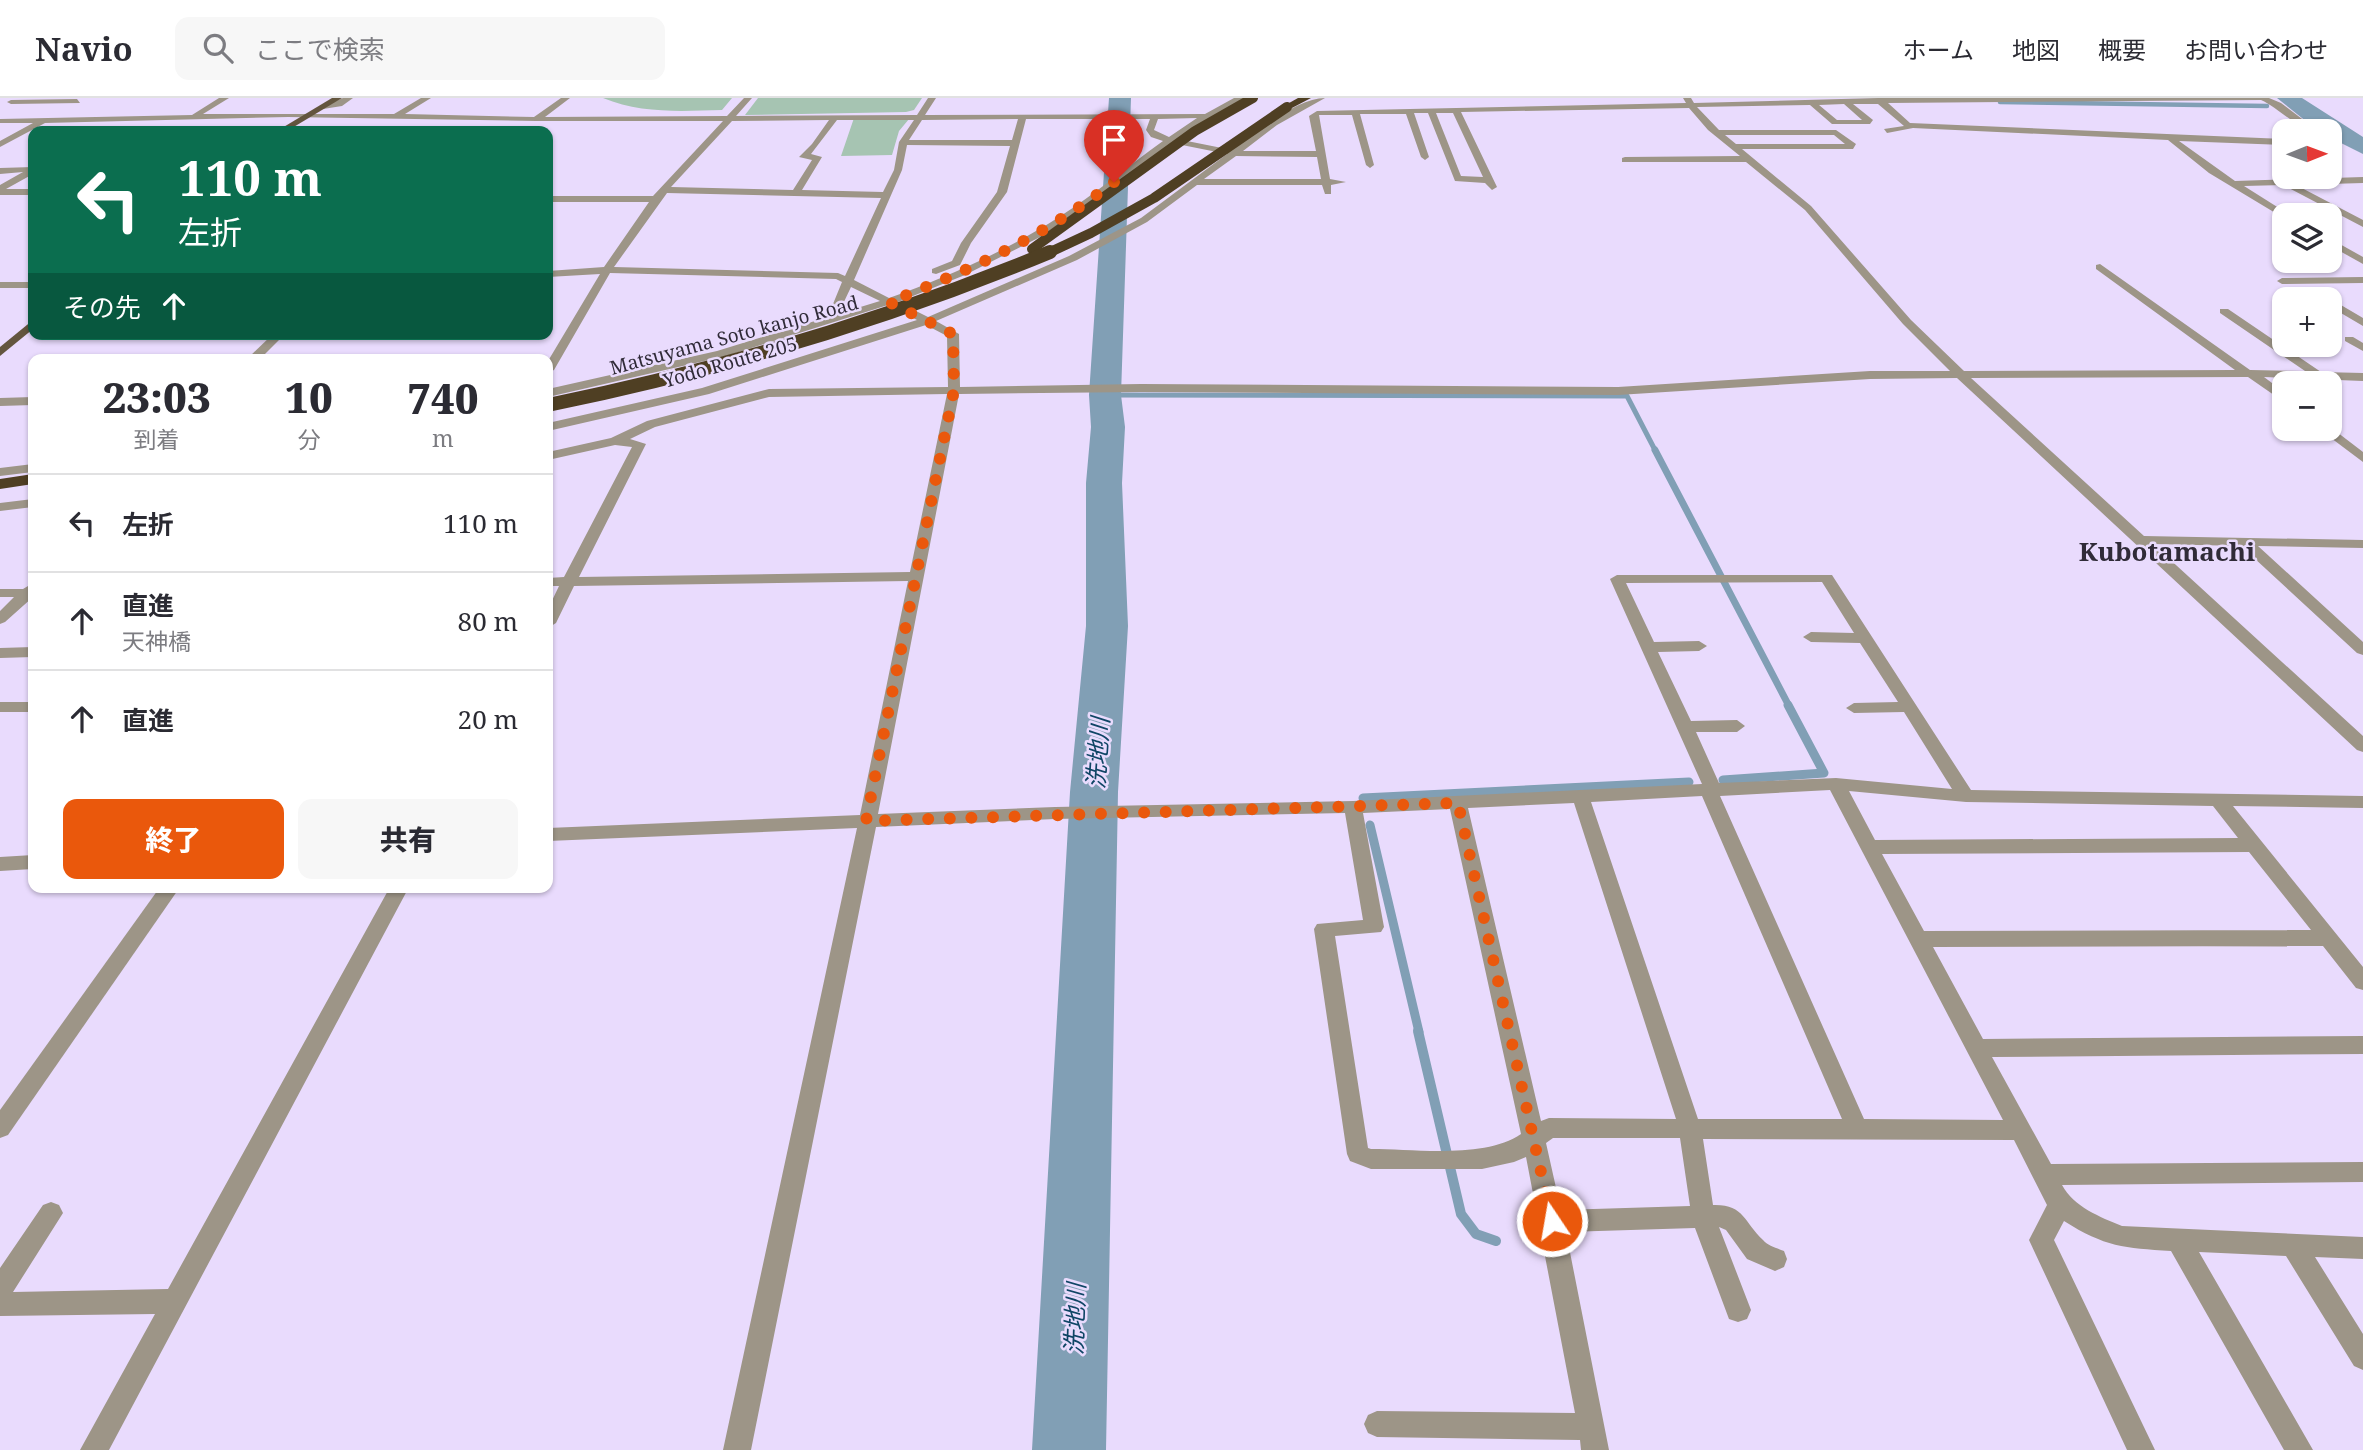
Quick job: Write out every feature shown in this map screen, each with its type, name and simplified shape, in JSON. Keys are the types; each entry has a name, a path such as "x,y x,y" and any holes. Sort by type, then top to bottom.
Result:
{"highway":[{"path":"969,283 1034,248 1090,211 1191,134 1253,98"},
{"path":"969,283 1046,254 1099,228 1172,187 1260,123 1306,98"},
{"name":"Matsuyama Soto kanjo Road","path":"553,404 639,385 793,344 969,283"},
{"path":"0,484 28,481"}],"main road":[{"path":"290,126 338,98"},
{"path":"0,353 28,328"}],"street":[{"path":"195,116 225,98"},
{"path":"323,107 339,104 349,98"},
{"path":"394,117 427,98"},
{"path":"524,126 566,98"},
{"path":"553,362 607,270 660,195 748,98"},
{"path":"838,304 898,170 903,142 932,98"},
{"path":"553,394 699,360 993,259 1039,234 1090,200 1169,140 1240,98"},
{"name":"Yodo Route 205","path":"553,426 705,391 790,380 1085,252 1136,224 1274,123 1321,98"},
{"path":"1502,98 1510,110"},
{"path":"1328,187 1313,116 1317,113 1510,110 1690,102 1752,105 1879,100 2262,98 2278,105 2297,119"},
{"path":"11,102 81,100"},
{"path":"31,126 81,100"},
{"path":"1879,100 1908,125 2272,142"},
{"path":"1690,102 1700,117 1808,208 1907,322 1961,375 2363,746"},
{"path":"1813,104 1835,122 1870,122 1847,103"},
{"path":"1752,105 1762,114"},
{"path":"115,126 144,108"},
{"path":"1432,111 1458,179 1503,178"},
{"path":"1456,111 1493,190"},
{"path":"1409,112 1425,157"},
{"path":"1356,113 1369,161 1382,158"},
{"path":"0,121 309,115 532,119 920,115 1208,116"},
{"path":"1155,115 1150,131 1169,140 1234,153 1336,159"},
{"path":"796,193 818,157 803,157 815,146 836,116"},
{"path":"921,277 957,263 966,243 1002,192 1023,116"},
{"path":"357,124 367,117"},
{"path":"441,126 456,118"},
{"path":"1887,131 1906,131 1908,125"},
{"path":"0,144 28,128"},
{"path":"1465,128 1476,128"},
{"path":"1717,132 1836,132 1853,146 1723,148"},
{"path":"1362,134 1375,134"},
{"path":"2170,138 2233,184 2272,207"},
{"path":"903,142 1014,143"},
{"path":"1476,153 1489,153"},
{"path":"1628,159 1750,159"},
{"path":"0,171 28,170"},
{"path":"0,191 28,173"},
{"path":"2342,180 2363,180"},
{"path":"2342,180 2363,191"},
{"path":"1196,182 1328,187 1341,182"},
{"path":"2233,184 2272,183"},
{"path":"2297,189 2363,224"},
{"path":"0,191 28,192"},
{"path":"553,199 796,193 886,195"},
{"path":"2342,249 2363,261"},
{"path":"2348,252 2363,252"},
{"path":"2100,267 2272,389"},
{"path":"553,274 607,270 838,276 874,295 888,296 953,334 954,390 850,909 737,1450"},
{"path":"2282,281 2363,279"},
{"path":"2297,281 2307,287"},
{"path":"0,285 28,285"},
{"path":"2342,309 2358,320"},
{"path":"2224,311 2311,371"},
{"path":"2349,339 2363,348"},
{"path":"258,354 274,340"},
{"path":"553,455 615,441 651,425 769,393 790,380 954,390 1136,388 1618,391 1858,375 2272,374"},
{"path":"2342,376 2363,377"},
{"path":"0,402 28,401"},
{"path":"553,614 640,444 615,441"},
{"path":"2341,441 2363,458"},
{"path":"0,472 28,469"},
{"path":"0,507 28,504"},
{"path":"2141,540 2360,546"},
{"path":"2245,542 2363,650"},
{"path":"553,582 916,576"},
{"path":"1857,1128 1685,727 1617,579 1827,578 1966,796"},
{"path":"0,593 28,591"},
{"path":"0,619 28,594"},
{"path":"1811,637 1865,638"},
{"path":"1648,647 1699,646"},
{"path":"0,653 28,652"},
{"path":"0,707 28,707"},
{"path":"1854,708 1909,708"},
{"path":"1685,727 1737,726"},
{"path":"553,834 1061,813 1458,803 1836,784 1966,796 2363,803"},
{"path":"1836,784 2060,1205 2093,1226 2122,1237 2363,1248"},
{"path":"1581,798 1690,1127 1703,1217 1738,1310"},
{"path":"2217,799 2363,982"},
{"path":"1377,1424 1593,1439 1552,1221 1458,803"},
{"path":"1353,807 1374,927 1324,929 1358,1154 1371,1159 1450,1160 1514,1152 1549,1128 2019,1130"},
{"path":"1870,847 2254,845"},
{"path":"0,864 28,862"},
{"path":"0,1128 168,893"},
{"path":"94,1450 397,893"},
{"path":"1919,939 2328,938"},
{"path":"1975,1048 2363,1045"},
{"path":"2044,1175 2363,1172"},
{"path":"2060,1205 2041,1240 2141,1450"},
{"path":"0,1289 51,1213"},
{"path":"1552,1221 1726,1216 1734,1222 1756,1251 1775,1259"},
{"path":"2179,1239 2299,1450"},
{"path":"2293,1244 2363,1357"},
{"path":"0,1304 175,1301"}],"green space":[{"path":"603,98 732,98 722,110 677,111 632,107"},
{"path":"758,98 922,98 914,110 906,112 745,115"},
{"path":"854,118 909,119 899,131 892,155 841,156"}],"waterway":[{"name":"洗地川","path":"1069,1450 1094,792 1107,626 1104,483 1108,427 1105,395 1120,98"},
{"path":"2288,98 2325,125 2363,147"},
{"path":"2000,102 2267,106"},
{"path":"1105,395 1627,396 1656,452"},
{"path":"1655,450 1789,706"},
{"path":"1723,780 1824,773 1788,705"},
{"path":"1363,798 1689,782"},
{"path":"1370,825 1419,1032"},
{"path":"1418,1031 1461,1214 1476,1234 1496,1241"}],"district":[{"name":"Kubotamachi","path":"2167,551"}],"route":[{"path":"1114,182 1058,222 993,259 889,302 930,320 953,334 954,390 866,821 1055,813 1458,803 1552,1221"}]}
